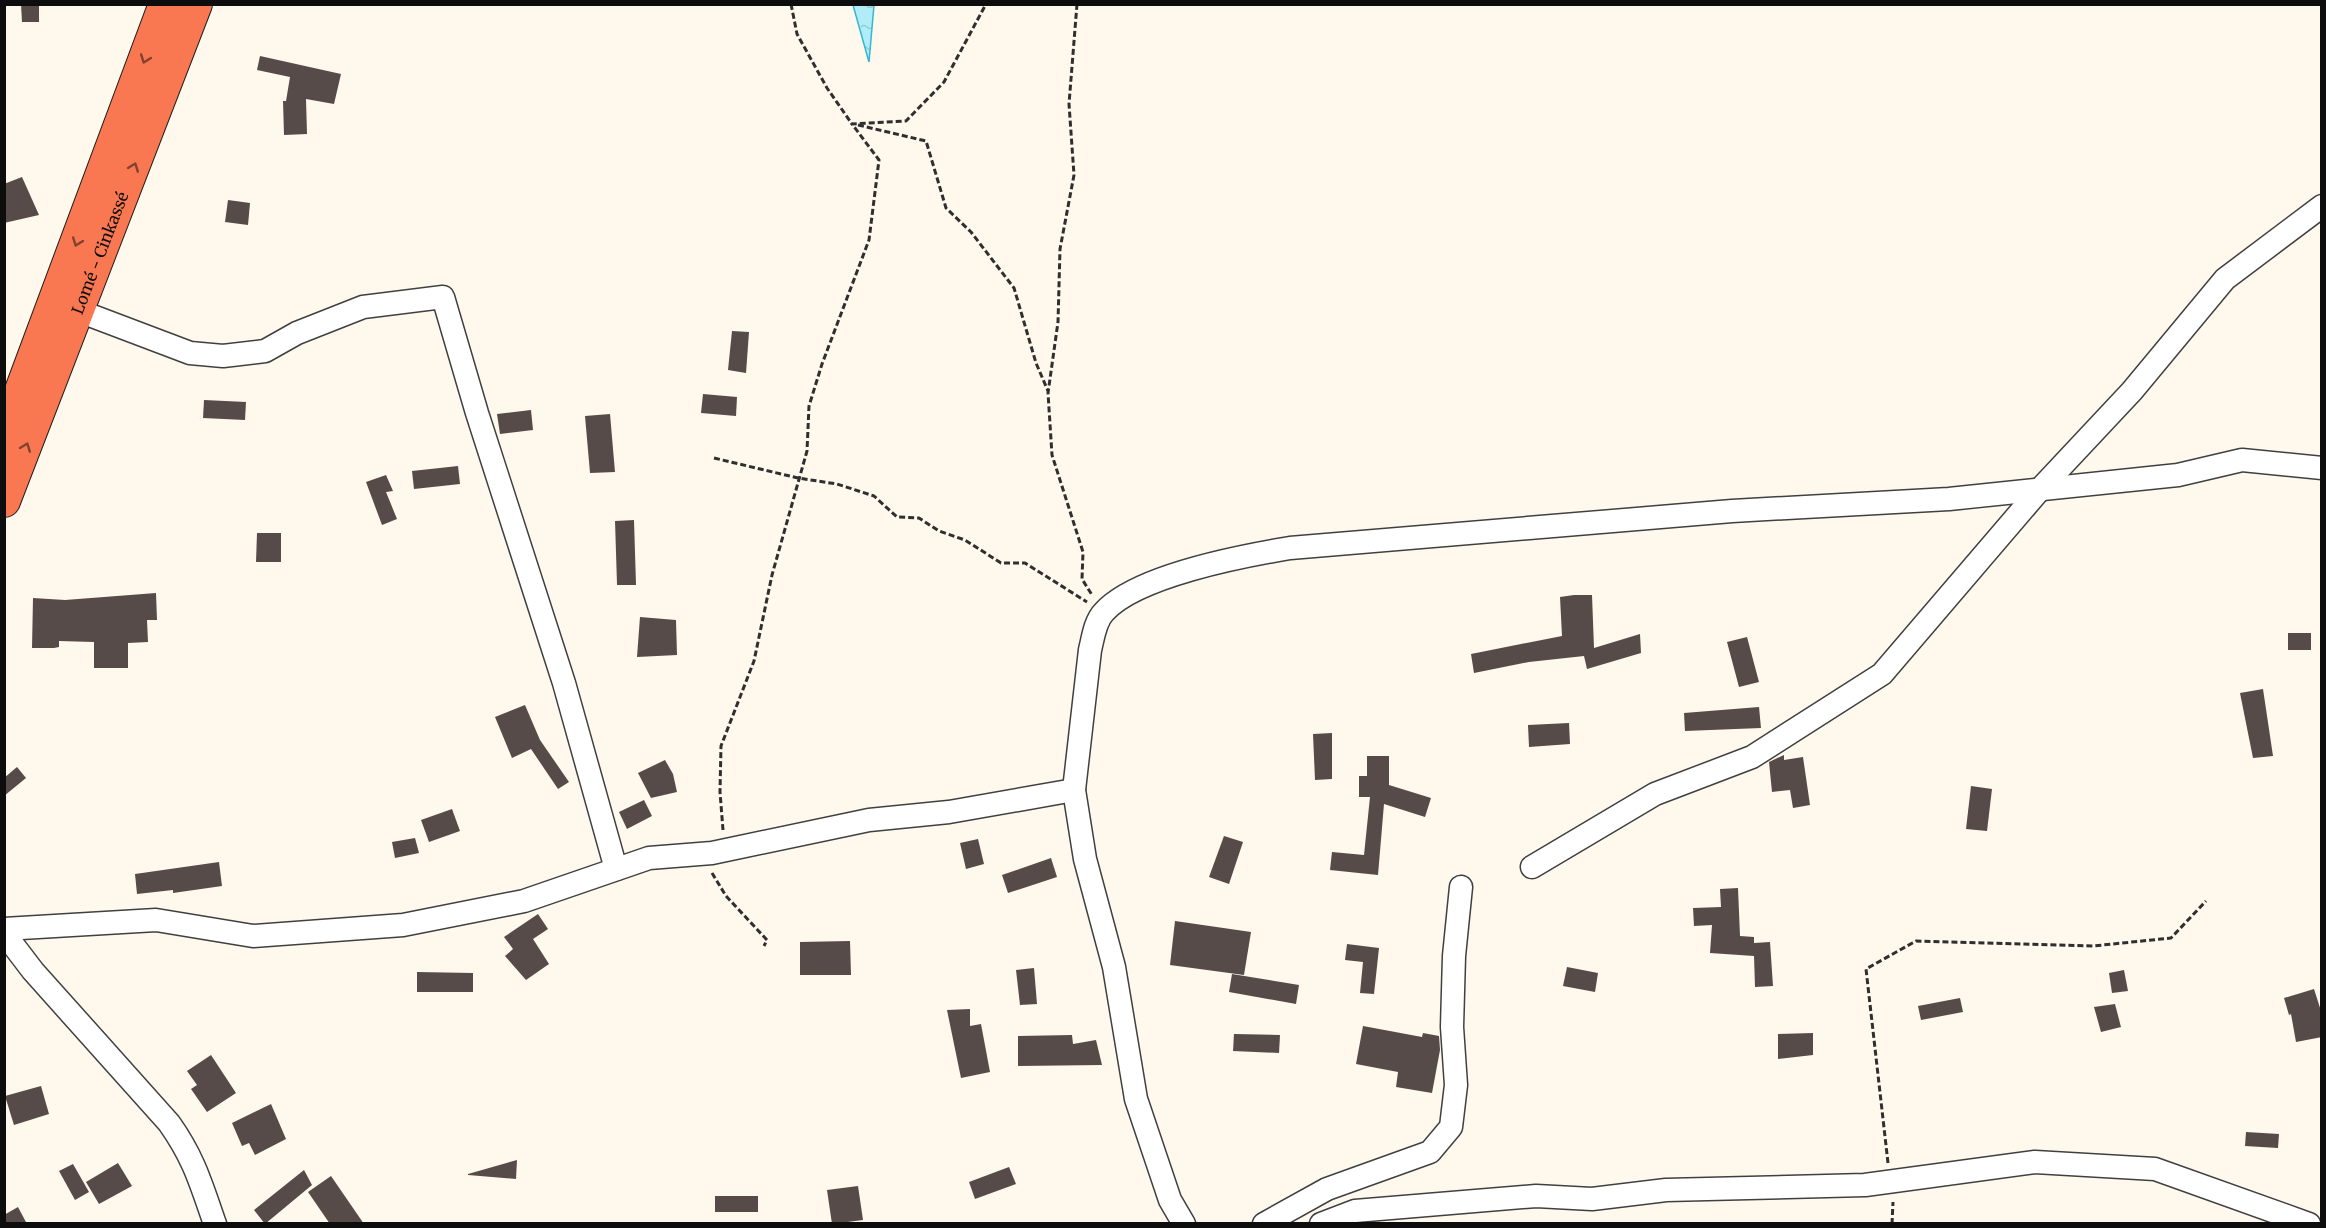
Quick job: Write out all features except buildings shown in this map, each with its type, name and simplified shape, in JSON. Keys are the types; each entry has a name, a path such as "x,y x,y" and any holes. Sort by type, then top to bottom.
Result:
{"highway":[{"name":"Lomé - Cinkassé","path":"4,501 22,400 165,4"},
{"name":"Lomé - Cinkassé","path":"4,436 22,400 79,311 196,4"}],"street":[{"path":"1532,867 1655,794 1752,757 1882,674 2042,487 2132,391 2225,279 2322,206"},
{"path":"79,311 190,353 223,356 265,351 297,333 363,308 443,297 477,413 564,683 616,869"},
{"path":"1184,1224 1170,1200 1136,1099 1114,967 1085,859 1074,790 1090,650 1095,629 1104,612 1130,594 1168,577 1219,561 1290,548 1732,511 1949,499 2042,487 2178,475 2242,460 2322,468"},
{"path":"4,931 156,920 253,936 403,925 524,901 649,858 712,854 869,820 949,812 1074,790"},
{"path":"1264,1224 1327,1189 1430,1152 1451,1127 1456,1085 1452,1027 1454,956 1461,887"},
{"path":"4,931 33,971 170,1123 188,1150 204,1186 214,1224"},
{"path":"1321,1224 1355,1212 1536,1196 1592,1199 1666,1190 1865,1185 2035,1162 2155,1169 2309,1224"}],"path":[{"path":"764,946 767,940 726,896 704,862 712,854 723,831 720,792 721,746 754,661 772,575 807,451 809,406 822,364 869,240 879,160 827,88 796,34 791,4"},
{"path":"852,124 906,121 944,82 986,4"},
{"path":"1077,4 1069,104 1074,175 1059,249 1058,322 1048,393 1052,455 1083,552 1082,579 1104,612"},
{"path":"852,124 926,141 946,208 971,232 1014,288 1036,363 1048,393"},
{"path":"714,458 798,478 837,484 874,496 897,517 919,518 939,531 965,540 1001,563 1025,562 1104,612"},
{"path":"1888,1165 1866,969 1916,941 2093,946 2171,938 2206,901"},
{"path":"1892,1200 1892,1224"}],"water":[{"path":"853,5 874,5 869,62"}]}
